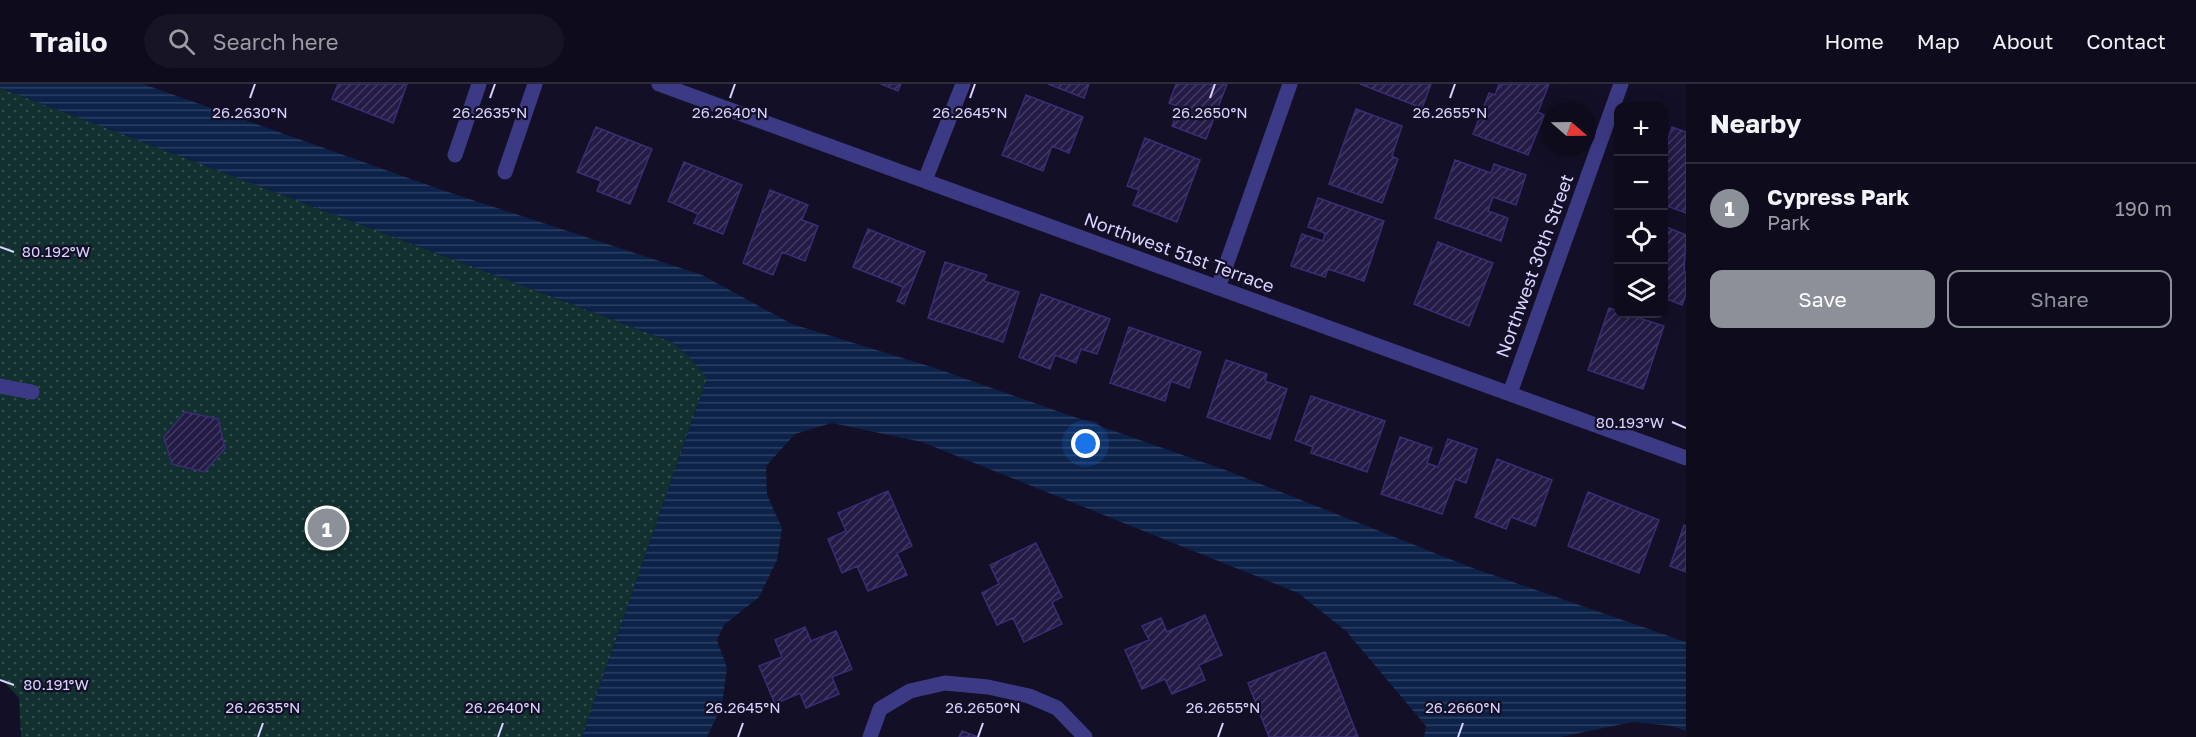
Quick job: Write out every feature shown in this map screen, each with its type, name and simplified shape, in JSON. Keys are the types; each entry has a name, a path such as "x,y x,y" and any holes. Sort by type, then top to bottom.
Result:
{"street":[{"path":"455,155 479,84"},
{"path":"505,172 536,84"},
{"name":"Northwest 51st Terrace","path":"658,84 1686,458"},
{"path":"925,180 963,84"},
{"path":"1218,288 1290,84"},
{"name":"Northwest 30th Street","path":"1510,393 1621,84"},
{"path":"0,386 32,392"},
{"path":"870,737 880,709 910,690 945,683 988,687 1029,696 1057,708 1085,737"}],"green space":[{"path":"0,88 714,358 582,737 21,737 19,698 0,678"}],"water":[{"path":"0,84 143,84 445,191 702,275 792,324 935,368 1228,471 1470,567 1686,642 1686,731 1672,726 1633,722 1560,737 1424,737 1426,726 1346,631 1298,593 922,442 832,423 795,434 766,466 767,495 782,528 777,560 759,597 724,625 717,640 727,668 722,705 707,737 582,737 707,378 691,359 672,342 0,88"}],"building":[{"path":"338,84 407,84 393,123 332,99"},
{"path":"881,84 901,84 898,91"},
{"path":"1048,84 1089,84 1084,98"},
{"path":"1176,84 1227,84 1206,139 1172,126 1179,107 1169,103"},
{"path":"1360,84 1431,84 1422,108"},
{"path":"1499,84 1549,84 1538,112 1542,114 1542,120 1528,155 1473,134 1489,93 1495,95"},
{"path":"1026,95 1083,117 1069,153 1052,146 1043,171 1002,155"},
{"path":"1356,109 1402,126 1392,156 1398,159 1382,203 1329,184"},
{"path":"596,127 652,149 630,204 597,191 601,181 577,172"},
{"path":"1672,127 1686,132 1686,213 1668,206 1668,140"},
{"path":"1145,138 1200,160 1177,222 1133,205 1139,190 1127,186"},
{"path":"1455,160 1491,173 1494,164 1526,175 1516,205 1493,197 1488,211 1508,218 1501,241 1435,218"},
{"path":"684,162 742,185 723,234 694,223 698,214 668,201"},
{"path":"770,190 808,205 802,220 818,226 805,261 782,252 773,275 743,263"},
{"path":"1318,198 1384,221 1364,281 1328,269 1325,277 1291,266 1302,234 1323,241 1325,233 1308,227"},
{"path":"1668,228 1686,235 1684,272 1686,272 1686,294 1682,305 1668,300"},
{"path":"868,229 925,252 904,304 897,301 903,287 853,267"},
{"path":"1438,242 1493,263 1469,326 1414,304"},
{"path":"945,262 987,275 984,281 1019,292 1003,342 928,318"},
{"path":"1041,294 1110,319 1097,354 1081,349 1076,363 1055,355 1050,369 1019,357"},
{"path":"1609,308 1614,310 1614,318 1639,318 1664,326 1643,389 1588,370"},
{"path":"1129,327 1201,352 1189,388 1171,381 1165,401 1110,383"},
{"path":"1226,360 1267,374 1265,381 1287,389 1270,439 1207,417"},
{"path":"1311,396 1385,421 1367,472 1311,453 1313,447 1295,440"},
{"path":"185,412 218,419 225,448 204,472 172,464 164,437"},
{"path":"1400,437 1432,448 1427,463 1438,467 1448,439 1477,449 1466,483 1455,479 1442,514 1381,494"},
{"path":"1497,459 1552,480 1535,526 1511,517 1506,529 1475,517"},
{"path":"888,491 912,546 897,553 907,575 868,591 857,566 842,573 828,539 846,531 838,513"},
{"path":"1588,492 1659,520 1639,573 1568,546"},
{"path":"1684,525 1686,526 1686,572 1670,566"},
{"path":"1036,543 1062,597 1052,602 1062,624 1024,642 1013,618 997,625 982,593 999,584 990,565"},
{"path":"1205,615 1222,655 1199,665 1205,680 1172,694 1165,679 1142,689 1125,650 1149,640 1142,626 1161,618 1167,632"},
{"path":"805,627 811,641 836,631 852,669 832,677 839,694 806,708 800,693 775,704 759,666 782,657 775,640"},
{"path":"1325,652 1358,737 1269,737 1248,683"},
{"path":"962,731 978,737 959,737"}],"place":[{"name":"Cypress Park","path":"327,528"}]}
